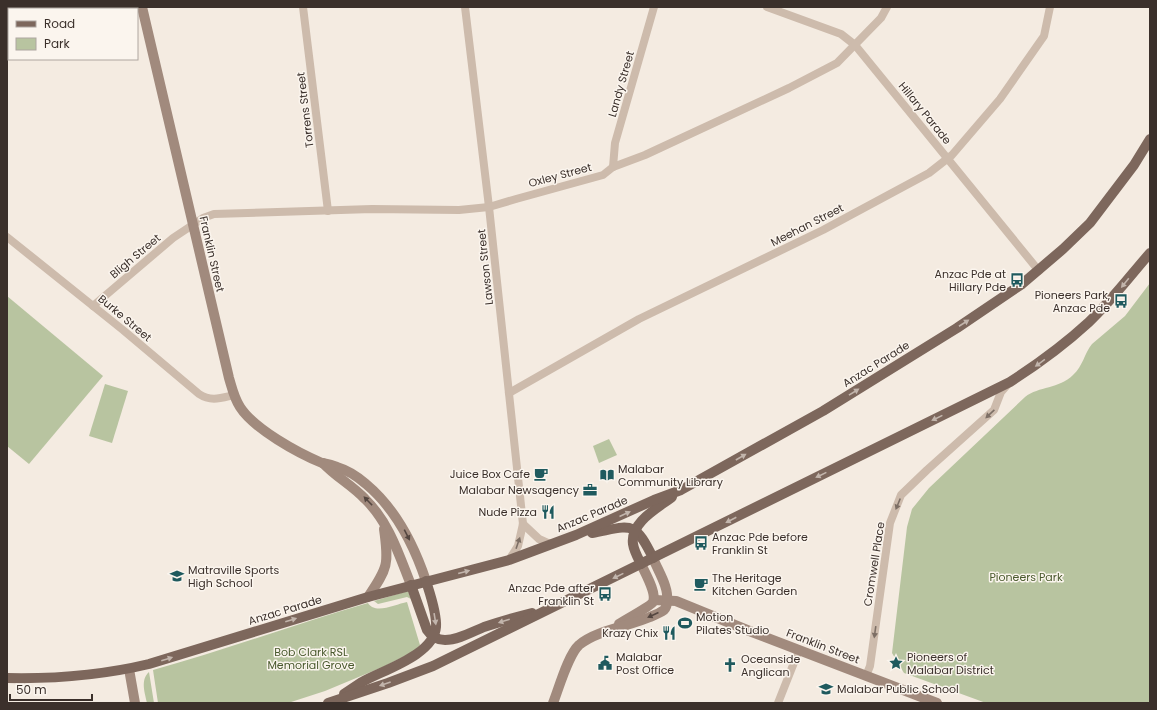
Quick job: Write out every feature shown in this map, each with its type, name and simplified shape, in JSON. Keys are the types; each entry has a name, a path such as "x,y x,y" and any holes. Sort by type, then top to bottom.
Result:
{"main road":[{"name":"Anzac Parade","path":"7,678 55,677 129,669 149,664 368,597 509,560 550,544 576,536 654,500 681,490 830,407 1002,299 1039,271 1090,223 1134,165 1150,139"},
{"path":"330,702 422,671 555,607 1010,382 1040,363 1089,322 1120,289 1150,253"},
{"path":"641,564 633,544 635,530 647,516 681,490"},
{"path":"576,536 622,527 629,528 635,530 644,540 653,558"},
{"path":"330,702 362,682 416,654 428,644 433,636 436,626 426,581"},
{"path":"411,585 427,630 433,636 443,640 485,626 555,607"}],"street":[{"name":"Franklin Street","path":"142,7 192,224 234,395 239,406 245,414 267,432 323,463 338,467 365,483 383,500 398,521 408,539 426,581"},
{"name":"Torrens Street","path":"303,7 328,211"},
{"name":"Lawson Street","path":"465,7 489,207 523,524 518,546 509,560"},
{"name":"Landy Street","path":"613,167 615,144 654,7"},
{"name":"Hillary Parade","path":"767,7 841,34 855,45 1039,271"},
{"name":"Oxley Street","path":"192,224 202,218 214,214 459,210 489,207 516,198 603,175 613,167 646,155 790,88 837,63 880,18 887,7"},
{"name":"Meehan Street","path":"509,393 639,319 824,230 929,173 952,155 1000,99 1044,36 1050,7"},
{"name":"Bligh Street","path":"93,306 173,238 192,224"},
{"name":"Burke Street","path":"7,237 206,399 234,395"},
{"name":"Cromwell Place","path":"866,676 870,666 890,523 901,495 994,410 1000,392 1010,382"},
{"name":"Franklin Street","path":"323,463 333,474 342,479 365,498 382,520 390,533 411,585"},
{"path":"368,597 382,575 386,561 387,550 382,520"},
{"path":"523,524 539,539 550,544"},
{"path":"554,703 572,654 584,642 613,629 638,622 661,612 666,607 668,601 663,583 653,558"},
{"path":"613,629 634,614 647,608 654,600 652,587 641,564"},
{"name":"Franklin Street","path":"654,600 676,602 938,703"},
{"path":"778,703 799,650"},
{"path":"129,669 135,703"}],"green space":[{"name":"Pioneers Park","path":"1150,283 1150,703 986,703 904,673 892,653 907,527 912,509 929,488 1025,397 1036,391 1062,383 1073,375 1079,368 1092,344 1125,316"},
{"path":"7,296 103,376 29,464 7,446"},
{"path":"105,384 128,391 112,443 89,436"},
{"path":"609,439 617,455 599,463 593,446"},
{"path":"408,591 411,599 407,597 378,604 374,601"},
{"name":"Bob Clark RSL Memorial Grove","path":"407,602 420,645 414,651 385,666 325,691 288,703 158,703 153,670 368,603 376,608 386,608"},
{"path":"149,672 154,703 147,703 144,691 146,675"}],"place":[{"name":"Anzac Pde at Hillary Pde","path":"1017,280"},
{"name":"Pioneers Park, Anzac Pde","path":"1121,301"},
{"name":"Juice Box Cafe","path":"541,474"},
{"name":"Malabar Community Library","path":"607,475"},
{"name":"Malabar Newsagency","path":"590,490"},
{"name":"Nude Pizza","path":"548,512"},
{"name":"Anzac Pde before Franklin St","path":"701,543"},
{"name":"Matraville Sports High School","path":"177,576"},
{"name":"The Heritage Kitchen Garden","path":"701,584"},
{"name":"Anzac Pde after Franklin St","path":"605,594"},
{"name":"Motion Pilates Studio","path":"685,623"},
{"name":"Krazy Chix","path":"669,633"},
{"name":"Malabar Post Office","path":"605,663"},
{"name":"Pioneers of Malabar District","path":"896,663"},
{"name":"Oceanside Anglican","path":"730,665"},
{"name":"Malabar Public School","path":"826,689"}]}
